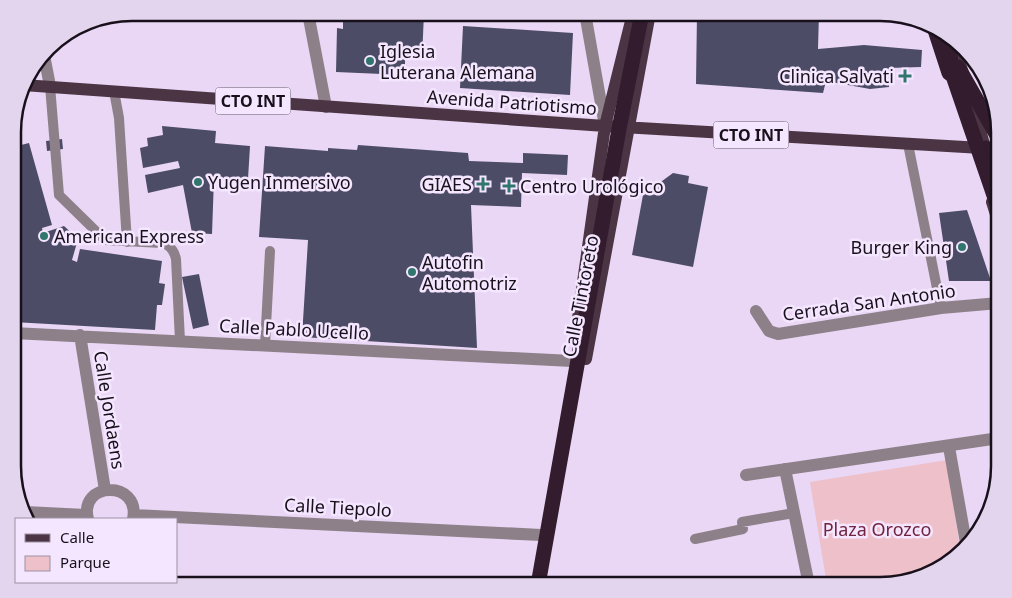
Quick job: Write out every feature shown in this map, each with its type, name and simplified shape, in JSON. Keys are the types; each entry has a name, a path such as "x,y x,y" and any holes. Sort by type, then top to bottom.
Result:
{"highway":[{"path":"539,577 619,129 640,21"},
{"path":"937,38 972,141 991,176"},
{"path":"950,47 951,70 991,187"},
{"path":"953,49 964,78 991,125"},
{"path":"972,101 991,122"}],"main road":[{"name":"Calle Tintoreto","path":"533,577 572,362 605,126 631,21"},
{"name":"Calle Tintoreto","path":"546,577 648,21"},
{"path":"953,49 991,144"},
{"name":"Avenida Patriotismo","path":"32,85 605,126 991,149"}],"street":[{"path":"310,21 326,107"},
{"name":"Calle Tintoreto","path":"587,21 605,126"},
{"path":"46,63 50,86"},
{"name":"Cerrada San Antonio","path":"756,311 769,331 778,334 941,308 991,304"},
{"name":"Calle Pablo Ucello","path":"21,333 180,340 572,362"},
{"name":"Calle Jordaens","path":"80,336 105,490"},
{"path":"746,475 991,439"},
{"path":"949,446 965,536"},
{"path":"785,469 806,577"},
{"path":"32,513 87,517 89,502 93,496 105,490 119,491 125,495 133,507 134,517"},
{"name":"Calle Tiepolo","path":"134,517 157,518"},
{"name":"Calle Tiepolo","path":"178,519 541,535"}],"lane":[{"path":"50,86 59,195 105,240 162,243 173,250 176,258 180,340"},
{"path":"114,91 119,118 127,242"},
{"path":"908,144 941,308"},
{"path":"265,345 270,251"},
{"path":"695,539 743,529 742,522 794,513"}],"green space":[{"name":"Plaza Orozco","path":"947,460 959,543 935,562 901,575 887,577 826,577 810,482"}],"building":[{"path":"343,21 424,21 422,58 405,58 405,75 336,72 337,28 343,29"},
{"path":"697,21 819,21 818,49 864,45 922,50 921,67 889,68 889,87 870,89 826,81 823,93 696,84"},
{"path":"463,26 573,33 570,95 460,88"},
{"path":"162,126 216,131 215,143 250,146 248,179 214,178 212,234 192,233 183,185 148,193 145,175 180,168 178,161 143,168 140,148 148,146 147,138 163,135"},
{"path":"62,139 63,149 47,151 46,141"},
{"name":"American Express","path":"29,143 52,225 42,228 43,233 64,226 78,239 72,260 77,262 80,249 162,261 159,283 165,284 162,305 157,305 155,330 21,322 21,145"},
{"path":"358,145 468,153 469,161 523,163 523,153 568,155 567,175 522,173 521,207 471,205 477,348 302,337 308,240 259,237 265,146 328,151 328,148 357,150"},
{"path":"673,173 689,176 688,183 708,187 693,267 632,255 643,195"},
{"name":"Burger King","path":"967,210 991,281 949,281 939,213"},
{"path":"199,274 209,325 193,329 182,277"}],"place":[{"name":"Iglesia Luterana Alemana","path":"370,61"},
{"name":"Clinica Salvati","path":"905,76"},
{"name":"Yugen Inmersivo","path":"198,182"},
{"name":"GIAES","path":"483,184"},
{"name":"Centro Urológico","path":"509,186"},
{"name":"American Express","path":"44,236"},
{"name":"Burger King","path":"962,247"},
{"name":"Autofin Automotriz","path":"412,272"}]}
